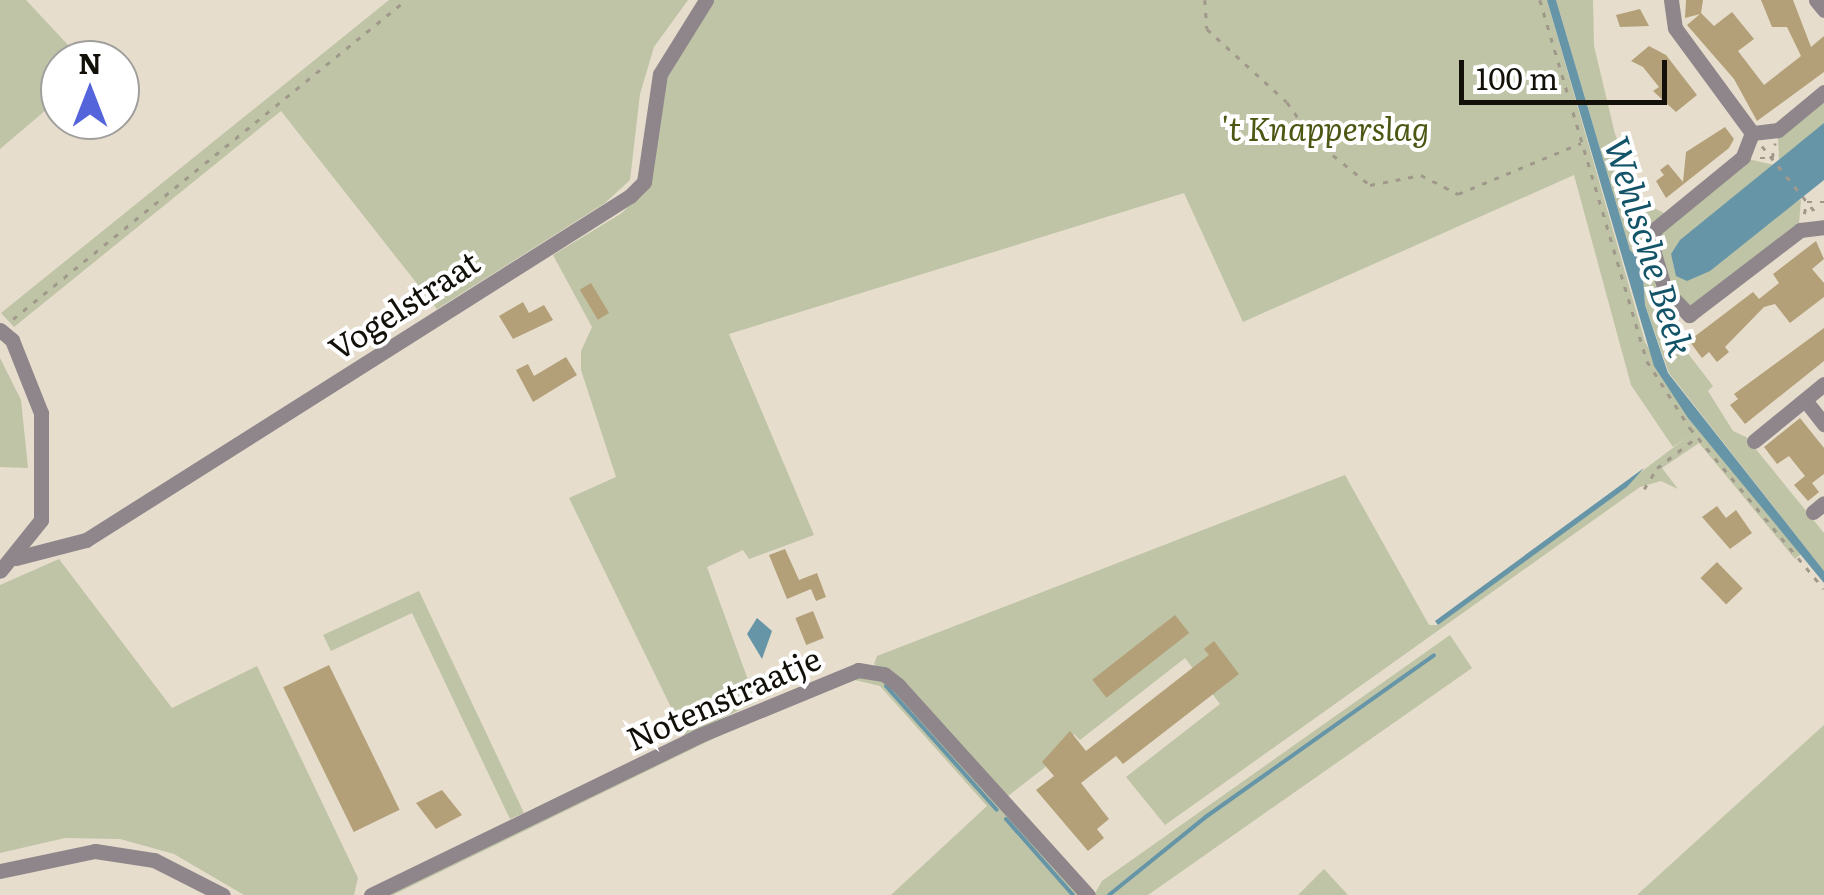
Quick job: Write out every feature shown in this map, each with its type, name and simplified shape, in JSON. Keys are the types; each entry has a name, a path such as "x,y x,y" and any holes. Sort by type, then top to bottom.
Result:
{"street":[{"name":"Vogelstraat","path":"16,558 86,540 630,196 644,182 660,74 706,0"},
{"path":"1672,0 1675,28 1752,132"},
{"path":"1816,0 1824,10"},
{"path":"1752,132 1778,130 1824,92"},
{"path":"1752,132 1744,157 1652,233 1658,272 1675,306 1695,314 1800,230 1824,225"},
{"path":"0,330 12,340 41,413 41,520 16,558 0,571"},
{"path":"1754,441 1824,384"},
{"path":"1805,400 1824,424"},
{"name":"Notenstraatje","path":"371,895 698,736 858,670 884,674 898,684 1088,895"},
{"path":"0,872 96,851 154,860 223,895"}],"path":[{"path":"0,330 406,0"},
{"path":"1206,0 1207,28 1287,102 1313,139 1370,184 1421,175 1458,194 1583,143"},
{"path":"1540,0 1648,361 1698,437 1824,589"},
{"path":"1744,157 1772,158 1778,130"},
{"path":"1773,160 1824,225"},
{"path":"1800,230 1806,201"},
{"path":"1806,201 1824,202"},
{"path":"1644,488 1657,468 1698,437"}],"green space":[{"path":"0,0 26,0 63,40 40,40 40,115 0,149"},
{"path":"389,0 688,0 654,47 640,94 630,180 605,203 437,309 281,111 14,327 1,313"},
{"name":"'t Knapperslag","path":"714,0 1547,0 1645,342 1688,418 1801,554 1795,559 1699,443 1662,468 1678,489 1661,481 1640,487 1165,825 1126,777 1220,704 1185,658 1080,740 1074,734 1052,751 1057,758 1004,799 874,664 877,656 1345,475 1429,625 1438,625 1690,435 1673,447 1631,385 1574,175 1243,322 1184,193 729,334 814,535 749,559 743,550 707,567 756,702 685,736 569,498 616,477 581,370 581,351 592,327 553,255 622,213 645,190 663,78"},
{"path":"1556,0 1593,0 1594,46 1615,134 1642,202 1666,214 1644,236 1674,310 1663,321 1713,386 1708,391 1733,431 1746,437 1824,533 1824,571 1669,373 1645,305 1642,262 1630,250"},
{"path":"1824,99 1824,129 1779,161 1778,136"},
{"path":"1748,159 1774,165 1731,246 1801,199 1799,224 1690,308 1668,284 1657,235"},
{"path":"0,358 21,400 28,468 0,467"},
{"path":"59,559 172,708 257,666 358,878 354,895 244,895 174,854 120,839 65,838 0,853 0,585"},
{"path":"419,591 524,813 510,819 412,613 331,651 323,635"},
{"path":"1450,635 1472,668 1148,895 1094,895 1102,881"},
{"path":"865,674 888,683 1082,895 891,895 987,806 880,686 855,680 758,717 393,895 376,895 749,716"},
{"path":"1824,725 1824,895 1637,895"},
{"path":"1324,869 1348,895 1298,895"}],"water":[{"path":"1547,0 1556,0 1630,250 1642,262 1645,305 1668,373 1824,571 1824,583 1688,418 1654,366"},
{"path":"1824,123 1824,180 1710,271 1687,281 1676,276 1671,254 1680,240"},
{"path":"1644,468 1627,487 1438,625 1435,621"},
{"path":"757,618 772,631 762,659 747,634"}],"building":[{"path":"1686,0 1703,0 1701,13 1714,26 1732,12 1754,39 1738,51 1764,85 1801,56 1787,27 1772,27 1761,0 1793,0 1811,47 1824,36 1824,72 1757,121 1734,79 1687,25 1700,14 1685,18"},
{"path":"1640,9 1649,26 1620,27 1616,15"},
{"path":"1649,46 1666,55 1697,95 1676,112 1653,91 1659,87 1643,67 1631,61"},
{"path":"1725,127 1734,139 1729,148 1666,198 1656,181 1664,175 1660,170 1668,164 1683,182 1686,152"},
{"path":"1816,241 1824,259 1812,269 1824,283 1824,297 1790,323 1775,304 1764,307 1725,347 1729,352 1717,362 1709,352 1702,358 1690,342 1694,337 1753,292 1759,299 1779,283 1773,274"},
{"path":"591,283 609,313 598,320 580,290"},
{"path":"523,302 529,313 544,305 553,320 513,339 499,316"},
{"path":"1824,328 1824,361 1745,424 1730,405 1738,399 1734,394"},
{"path":"566,357 577,375 533,402 516,370 528,364 534,376"},
{"path":"1800,418 1824,448 1824,474 1812,483 1819,492 1808,501 1794,485 1805,476 1789,456 1777,464 1764,447"},
{"path":"1717,506 1726,518 1736,510 1752,533 1730,549 1702,517"},
{"path":"785,549 799,580 817,573 826,597 816,601 811,589 787,599 769,555"},
{"path":"1717,562 1743,589 1726,605 1700,578"},
{"path":"813,611 824,638 806,645 795,618"},
{"path":"1175,615 1189,633 1106,698 1092,680"},
{"path":"1214,641 1239,674 1123,764 1116,756 1081,783 1109,819 1097,829 1104,838 1088,851 1036,790 1054,776 1042,762 1070,731 1086,751 1209,655 1204,649"},
{"path":"329,665 400,810 354,832 283,687"},
{"path":"442,790 462,815 436,829 416,803"}],"waterway":[{"path":"1109,895 1207,816 1434,655"},
{"path":"886,686 997,810"},
{"path":"1006,819 1073,895"}],"water label":[{"name":"Wehlsche Beek","path":"1651,246"}]}
